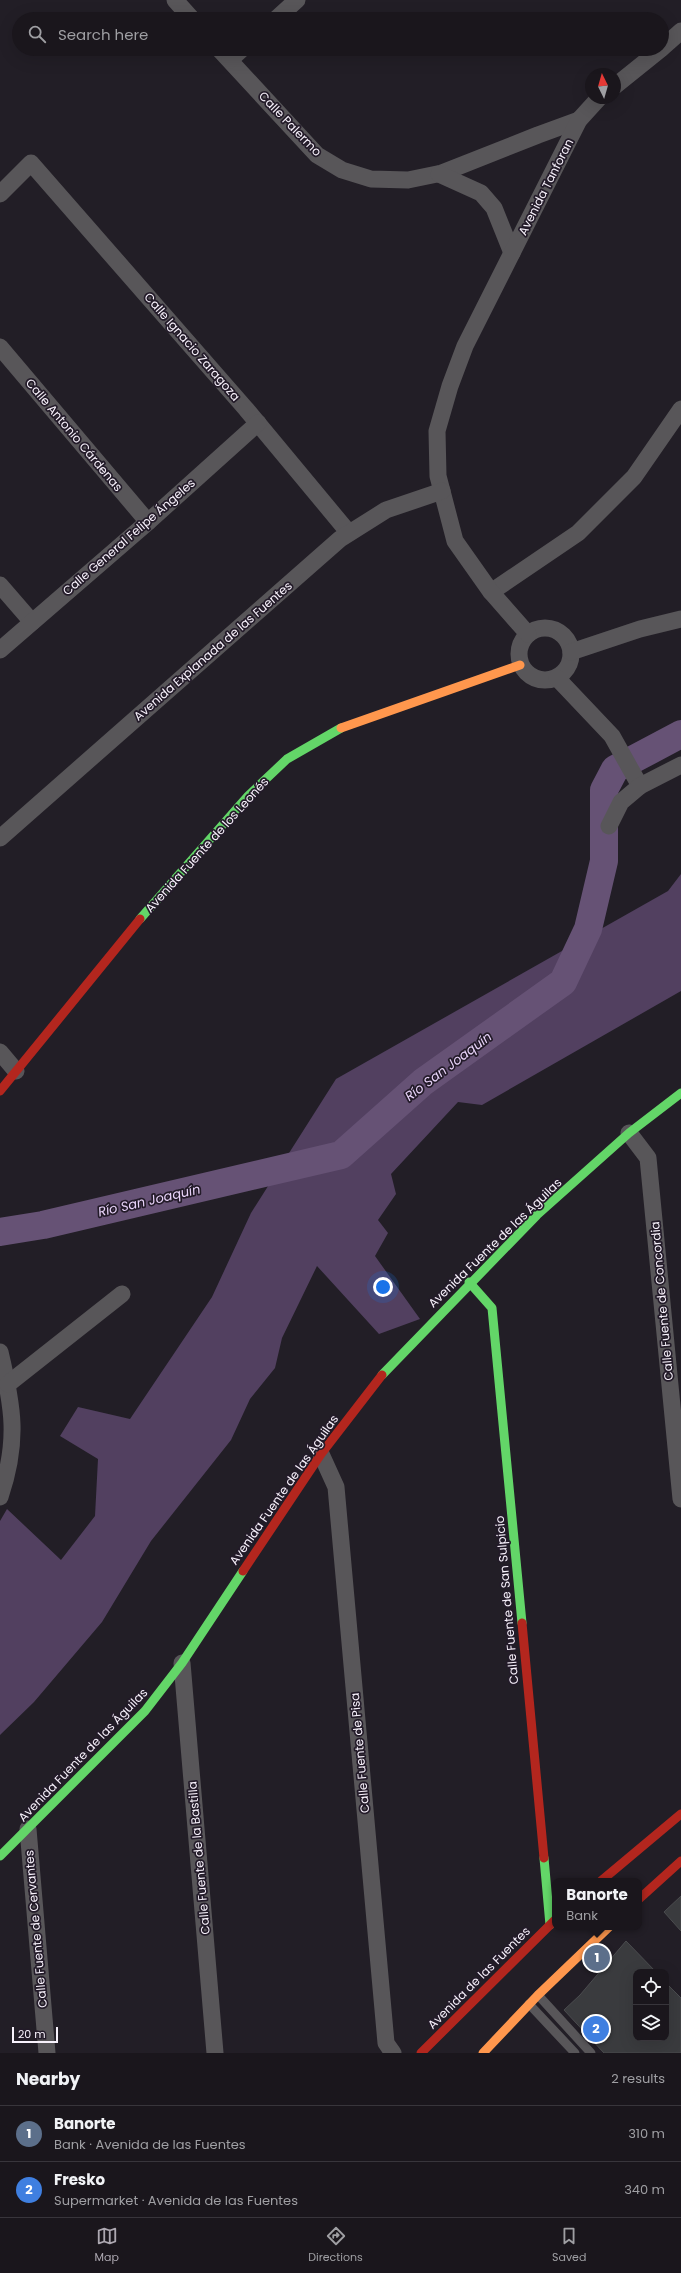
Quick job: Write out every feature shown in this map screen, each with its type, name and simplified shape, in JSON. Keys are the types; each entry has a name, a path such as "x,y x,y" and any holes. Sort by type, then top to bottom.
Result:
{"street":[{"path":"175,0 186,12"},
{"path":"284,12 297,0"},
{"path":"669,43 681,32"},
{"name":"Calle Palermo","path":"226,56 317,155 342,170 371,179 408,180 439,174 538,134 579,120"},
{"path":"621,81 653,56"},
{"path":"579,120 594,104"},
{"name":"Avenida Tanforan","path":"528,634 491,592 455,541 438,476 437,431 450,386 465,346 481,310 512,253 579,120"},
{"name":"Calle Ignacio Zaragoza","path":"0,194 31,163 258,423 349,533"},
{"name":"Avenida Tanforan","path":"439,174 481,192 494,208 512,253"},
{"name":"Calle Antonio Cárdenas","path":"0,347 148,522"},
{"path":"491,592 578,533 634,477 681,410"},
{"name":"Calle General Felipe Ángeles","path":"0,650 148,522 258,423"},
{"name":"Avenida Explanada de las Fuentes","path":"0,838 340,539 386,510 442,491"},
{"path":"0,585 32,622"},
{"path":"572,652 640,629 681,619"},
{"path":"550,628 560,632 568,641 572,652 570,662 565,672 557,678 549,681 536,679 525,673 520,665 518,648 528,634 538,629 550,628"},
{"name":"Avenida Fuente de los Leonés","path":"0,1091 131,930 248,796 288,759 343,727 520,665"},
{"path":"557,678 612,736 640,786"},
{"path":"609,826 621,802 640,786 681,766"},
{"path":"0,1052 16,1071"},
{"name":"Avenida Fuente de las Águilas","path":"0,1856 145,1711 182,1663 321,1454 389,1366 469,1282 537,1214 629,1133 681,1093"},
{"name":"Calle Fuente de Concordia","path":"629,1133 648,1158 681,1499"},
{"name":"Calle Fuente de San Sulpicio","path":"469,1282 492,1308 552,1922"},
{"path":"8,1384 122,1294"},
{"path":"0,1352 12,1405 13,1436 9,1471 0,1497"},
{"name":"Calle Fuente de Pisa","path":"321,1454 336,1487 386,2043 393,2053"},
{"name":"Calle Fuente de la Bastilla","path":"182,1663 215,2053"},
{"path":"605,1878 681,1814"},
{"name":"Calle Fuente de Cervantes","path":"28,1829 47,2053"},
{"path":"642,1896 681,1861"},
{"name":"Avenida de las Fuentes","path":"421,2053 552,1922"},
{"path":"483,2053 529,2004 606,1930"}],"lane":[{"path":"538,1995 591,2053"},
{"path":"529,2004 575,2053"}],"shaded area":[{"path":"681,874 681,991 482,1105 458,1102 391,1174 396,1194 378,1220 388,1233 375,1256 420,1319 379,1334 317,1266 282,1338 275,1368 250,1399 231,1440 151,1541 102,1622 34,1702 0,1735 0,1521 7,1509 61,1560 95,1516 98,1459 60,1436 78,1407 130,1419 212,1297 251,1213 336,1079 668,891"}],"building":[{"path":"681,1896 681,1931 664,1912"},
{"path":"626,1941 653,1969 633,1969 633,2041 669,2041 669,1986 681,1998 681,2053 604,2053 564,2010 580,1995"}],"waterway":[{"name":"Río San Joaquín","path":"0,1232 43,1225 341,1155 423,1082 563,982 588,929 604,861 604,790 615,769 681,734"}],"traffic: fast":[{"path":"140,919 248,796 287,759 341,728"},
{"path":"382,1375 537,1215 629,1133 681,1093"},
{"path":"469,1282 492,1308 522,1623"},
{"path":"0,1856 145,1711 182,1663 243,1571"},
{"path":"544,1858 550,1925"}],"traffic: slow":[{"path":"341,728 520,665"},
{"path":"483,2053 538,1995 606,1930"}],"traffic: jam":[{"path":"0,1091 140,919"},
{"path":"243,1571 321,1454 382,1375"},
{"path":"522,1623 544,1858"},
{"path":"605,1878 681,1814"},
{"path":"642,1896 681,1861"},
{"path":"421,2053 552,1923"}],"place":[{"name":"Banorte","path":"597,1958"},
{"name":"Fresko","path":"596,2029"}]}
